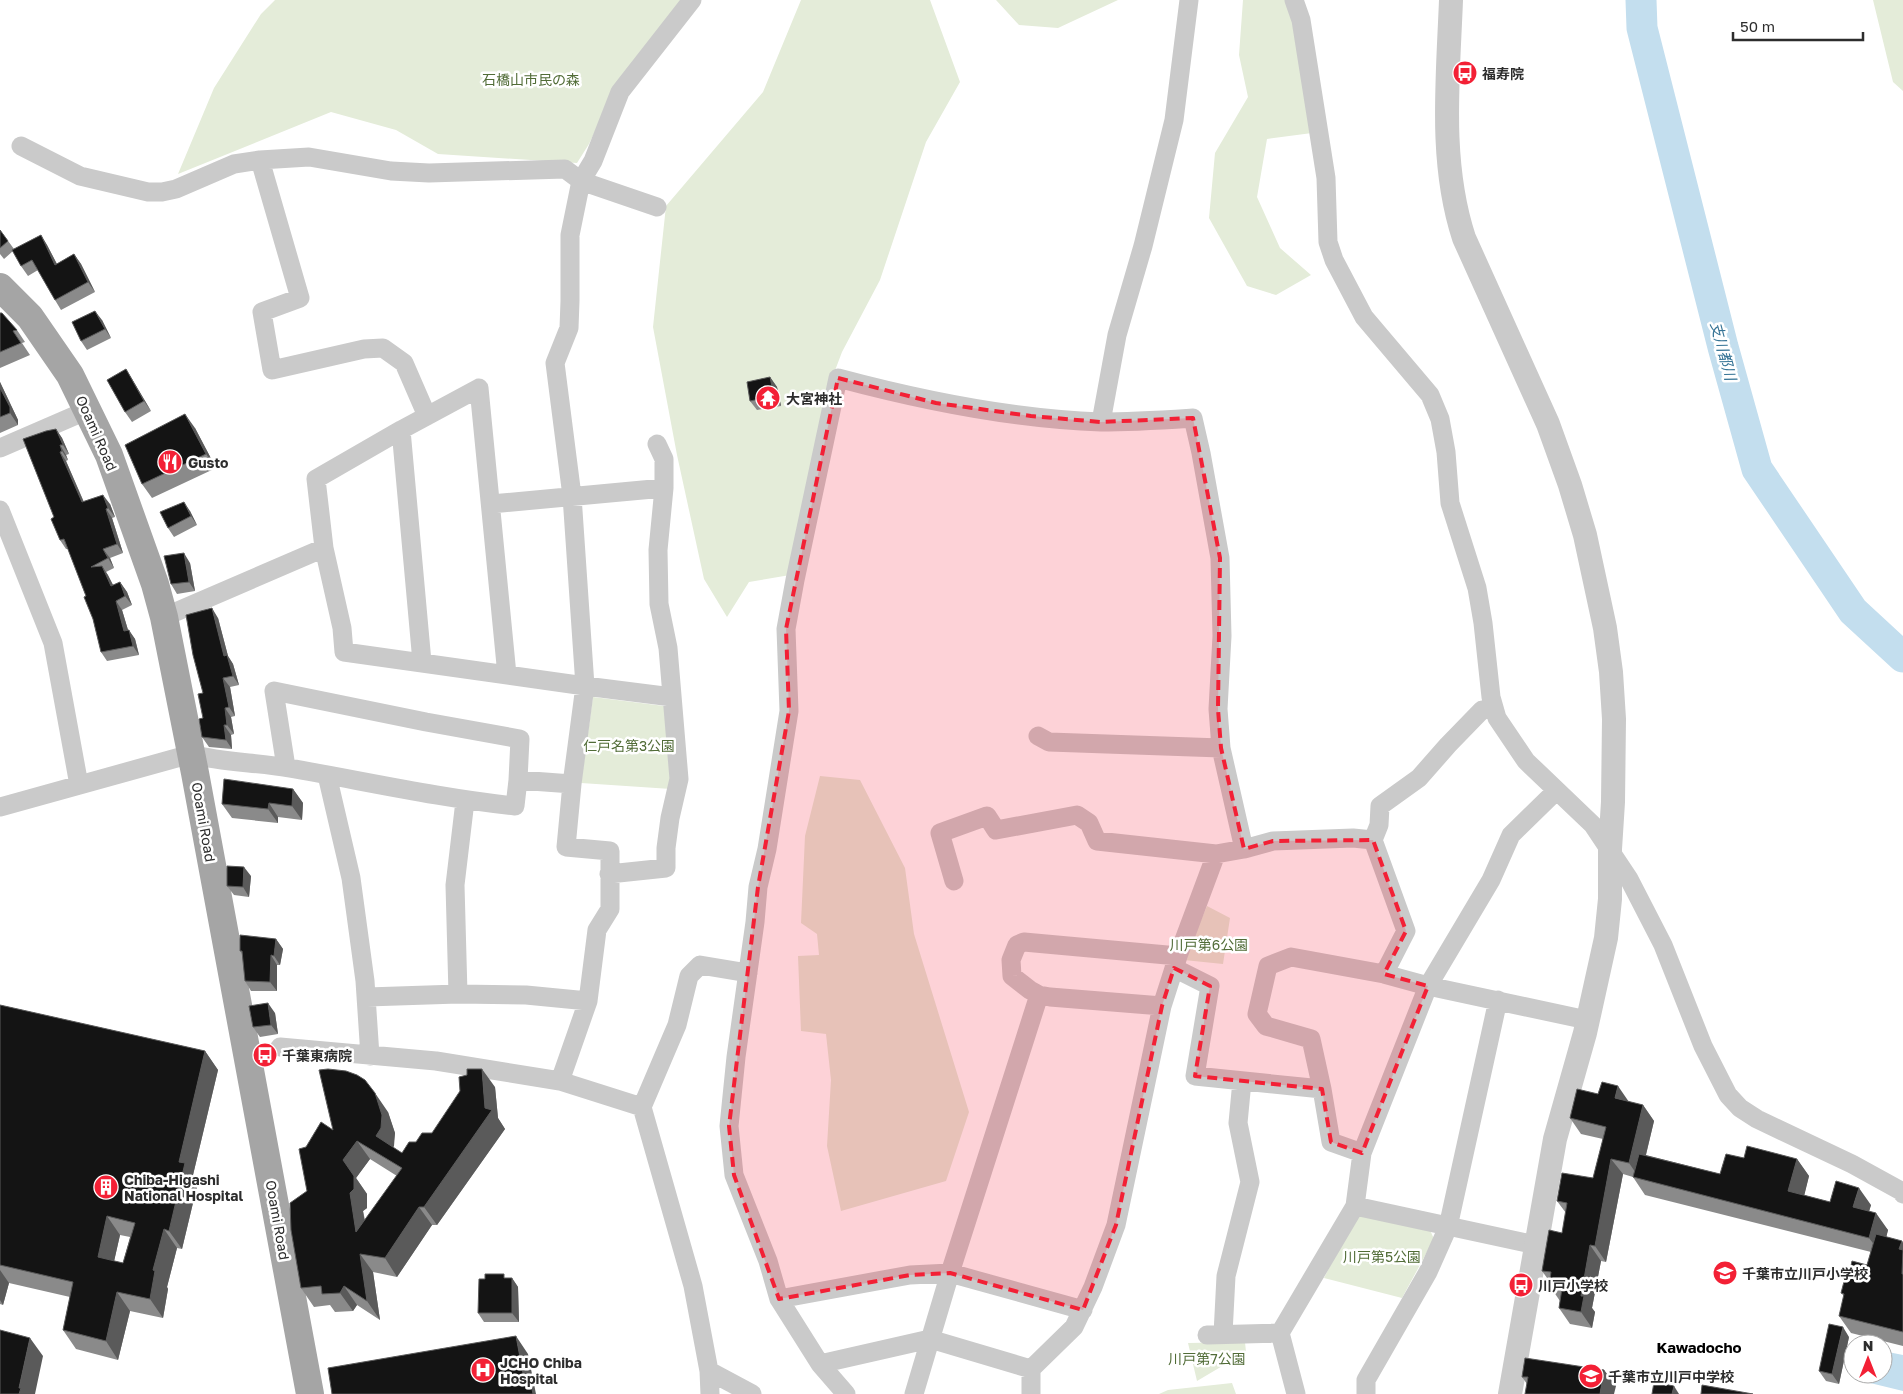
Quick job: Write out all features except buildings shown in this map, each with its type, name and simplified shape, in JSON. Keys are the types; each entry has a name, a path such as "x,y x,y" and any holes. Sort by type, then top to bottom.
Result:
{"main road":[{"name":"Ooami Road","path":"0,287 30,317 48,342 70,376 88,410 109,455 143,549 164,617 310,1394"}],"street":[{"path":"560,1081 588,1000 596,930 610,909 610,851 566,847 584,686 572,496 555,363 569,328 570,235 580,181 593,161 620,92 692,0"},
{"path":"1102,422 1117,334 1143,246 1174,120 1189,0"},
{"path":"1294,0 1301,20 1326,178 1328,242 1334,260 1364,317 1430,395 1440,419 1446,452 1450,503 1478,588 1491,697 1497,718 1526,761 1593,825 1630,879 1663,945 1704,1046 1728,1095 1740,1108 1757,1119 1852,1164 1902,1192"},
{"path":"1451,0 1447,109 1451,182 1455,211 1464,238 1548,424 1570,485 1585,535 1605,628 1611,672 1614,719 1610,899 1606,938 1585,1033 1555,1139 1510,1394"},
{"path":"21,146 80,176 148,192 176,189 234,164 260,160 309,157 391,171 429,173 566,169 580,181 657,207"},
{"path":"260,160 300,298 262,312 272,370 364,349 383,348 404,363 427,416"},
{"path":"846,1394 820,1364 779,1299 768,1261 734,1175 730,1126 736,1057 758,887 767,849 789,711 786,629 838,378 936,403 1031,416 1102,422 1193,418 1220,558 1222,636 1218,709 1221,748 1244,849"},
{"path":"507,675 478,388 316,479 324,548 342,628 344,652 584,686 672,696"},
{"path":"0,448 88,410"},
{"path":"401,430 422,662"},
{"path":"609,874 666,868 666,848 670,818 679,779 668,648 659,604 658,550 664,488 664,459 657,444"},
{"path":"490,504 664,488"},
{"path":"0,510 53,644 79,785"},
{"path":"164,617 324,548"},
{"path":"0,807 191,754 209,759 286,767 465,801 515,806 520,739 274,691 286,767"},
{"path":"1384,974 1406,931 1373,840 1379,825 1380,806 1419,778 1482,710"},
{"path":"1038,736 1049,742 1221,748"},
{"path":"327,775 351,878 367,997 370,1056"},
{"path":"518,780 572,784"},
{"path":"1296,1394 1280,1333 1355,1206 1362,1153 1428,986 1491,880 1511,835 1556,791"},
{"path":"458,994 455,885 465,801"},
{"path":"954,881 940,833 987,816 996,830 1077,815 1089,823 1097,841 1216,854 1273,841 1353,838 1373,840"},
{"path":"1030,1394 1030,1369 1074,1327 1093,1287 1116,1226 1162,1006 1176,962 1216,854"},
{"path":"1162,1006 1087,1001 1039,995 1012,976 1011,960 1017,945 1024,942 1176,962 1210,986 1195,1076 1322,1089"},
{"path":"1362,1153 1331,1142 1311,1039 1266,1026 1258,1014 1268,966 1291,957 1384,974 1428,986 1587,1020"},
{"path":"710,1394 709,1371 693,1286 642,1107 677,1025 689,976 700,965 748,973"},
{"path":"367,997 458,994 526,995 588,1000"},
{"path":"914,1394 950,1272 1039,995"},
{"path":"1366,1394 1366,1380 1428,1272 1448,1227 1498,1000"},
{"path":"280,1047 436,1061 560,1081 642,1107"},
{"path":"1242,1081 1238,1123 1250,1182 1226,1276 1215,1334 1280,1333"},
{"path":"1355,1206 1536,1245"},
{"path":"779,1299 910,1275 950,1272 1083,1310"},
{"path":"820,1364 930,1339 1030,1369"},
{"path":"709,1371 752,1394"}],"highlighted area":[{"path":"838,378 936,403 1031,416 1101,422 1193,418 1220,558 1218,709 1221,748 1244,849 1273,841 1373,840 1406,931 1384,974 1428,986 1362,1153 1331,1142 1322,1089 1195,1076 1210,986 1174,968 1162,1006 1116,1225 1083,1310 950,1273 910,1275 779,1299 734,1175 729,1126 758,887 789,711 786,629"}],"green space":[{"name":"石橋山市民の森","path":"275,0 684,0 612,96 589,144 577,163 438,154 396,130 331,112 178,174 214,88 261,14"},
{"path":"801,0 930,0 960,82 926,142 880,280 842,352 828,389 796,574 749,582 727,617 704,579 677,455 653,327 666,206 763,92"},
{"path":"996,0 1118,0 1058,28 1019,25"},
{"path":"1243,0 1300,0 1312,133 1267,139 1257,197 1280,248 1311,275 1276,295 1247,286 1209,218 1215,153 1248,97 1239,55"},
{"path":"1873,0 1903,0 1903,91 1893,82"},
{"name":"仁戸名第3公園","path":"593,697 664,706 671,789 581,783"},
{"path":"820,776 860,780 905,868 914,934 969,1112 946,1181 841,1211 827,1146 831,1080 826,1034 801,1031 798,956 819,955 817,934 801,923 805,836"},
{"name":"川戸第6公園","path":"1207,906 1230,918 1223,964 1184,960"},
{"name":"川戸第5公園","path":"1364,1215 1430,1230 1434,1239 1402,1298 1324,1278 1354,1218"},
{"name":"川戸第7公園","path":"1245,1342 1246,1352 1197,1381 1188,1343"},
{"path":"1232,1383 1236,1394 1159,1394 1168,1390"}],"water":[{"path":"1893,1353 1903,1355 1903,1391 1874,1384 1893,1384"}],"waterway":[{"name":"支川都川","path":"1641,0 1642,28 1723,347 1757,469 1853,611 1903,657"}],"place":[{"name":"福寿院","path":"1465,73"},
{"name":"大宮神社","path":"768,398"},
{"name":"Gusto","path":"170,462"},
{"name":"千葉東病院","path":"265,1055"},
{"name":"Chiba-Higashi National Hospital","path":"106,1187"},
{"name":"千葉市立川戸小学校","path":"1725,1273"},
{"name":"川戸小学校","path":"1521,1285"},
{"name":"JCHO Chiba Hospital","path":"483,1370"},
{"name":"千葉市立川戸中学校","path":"1591,1376"}],"district":[{"name":"Kawadocho","path":"1699,1347"}]}
